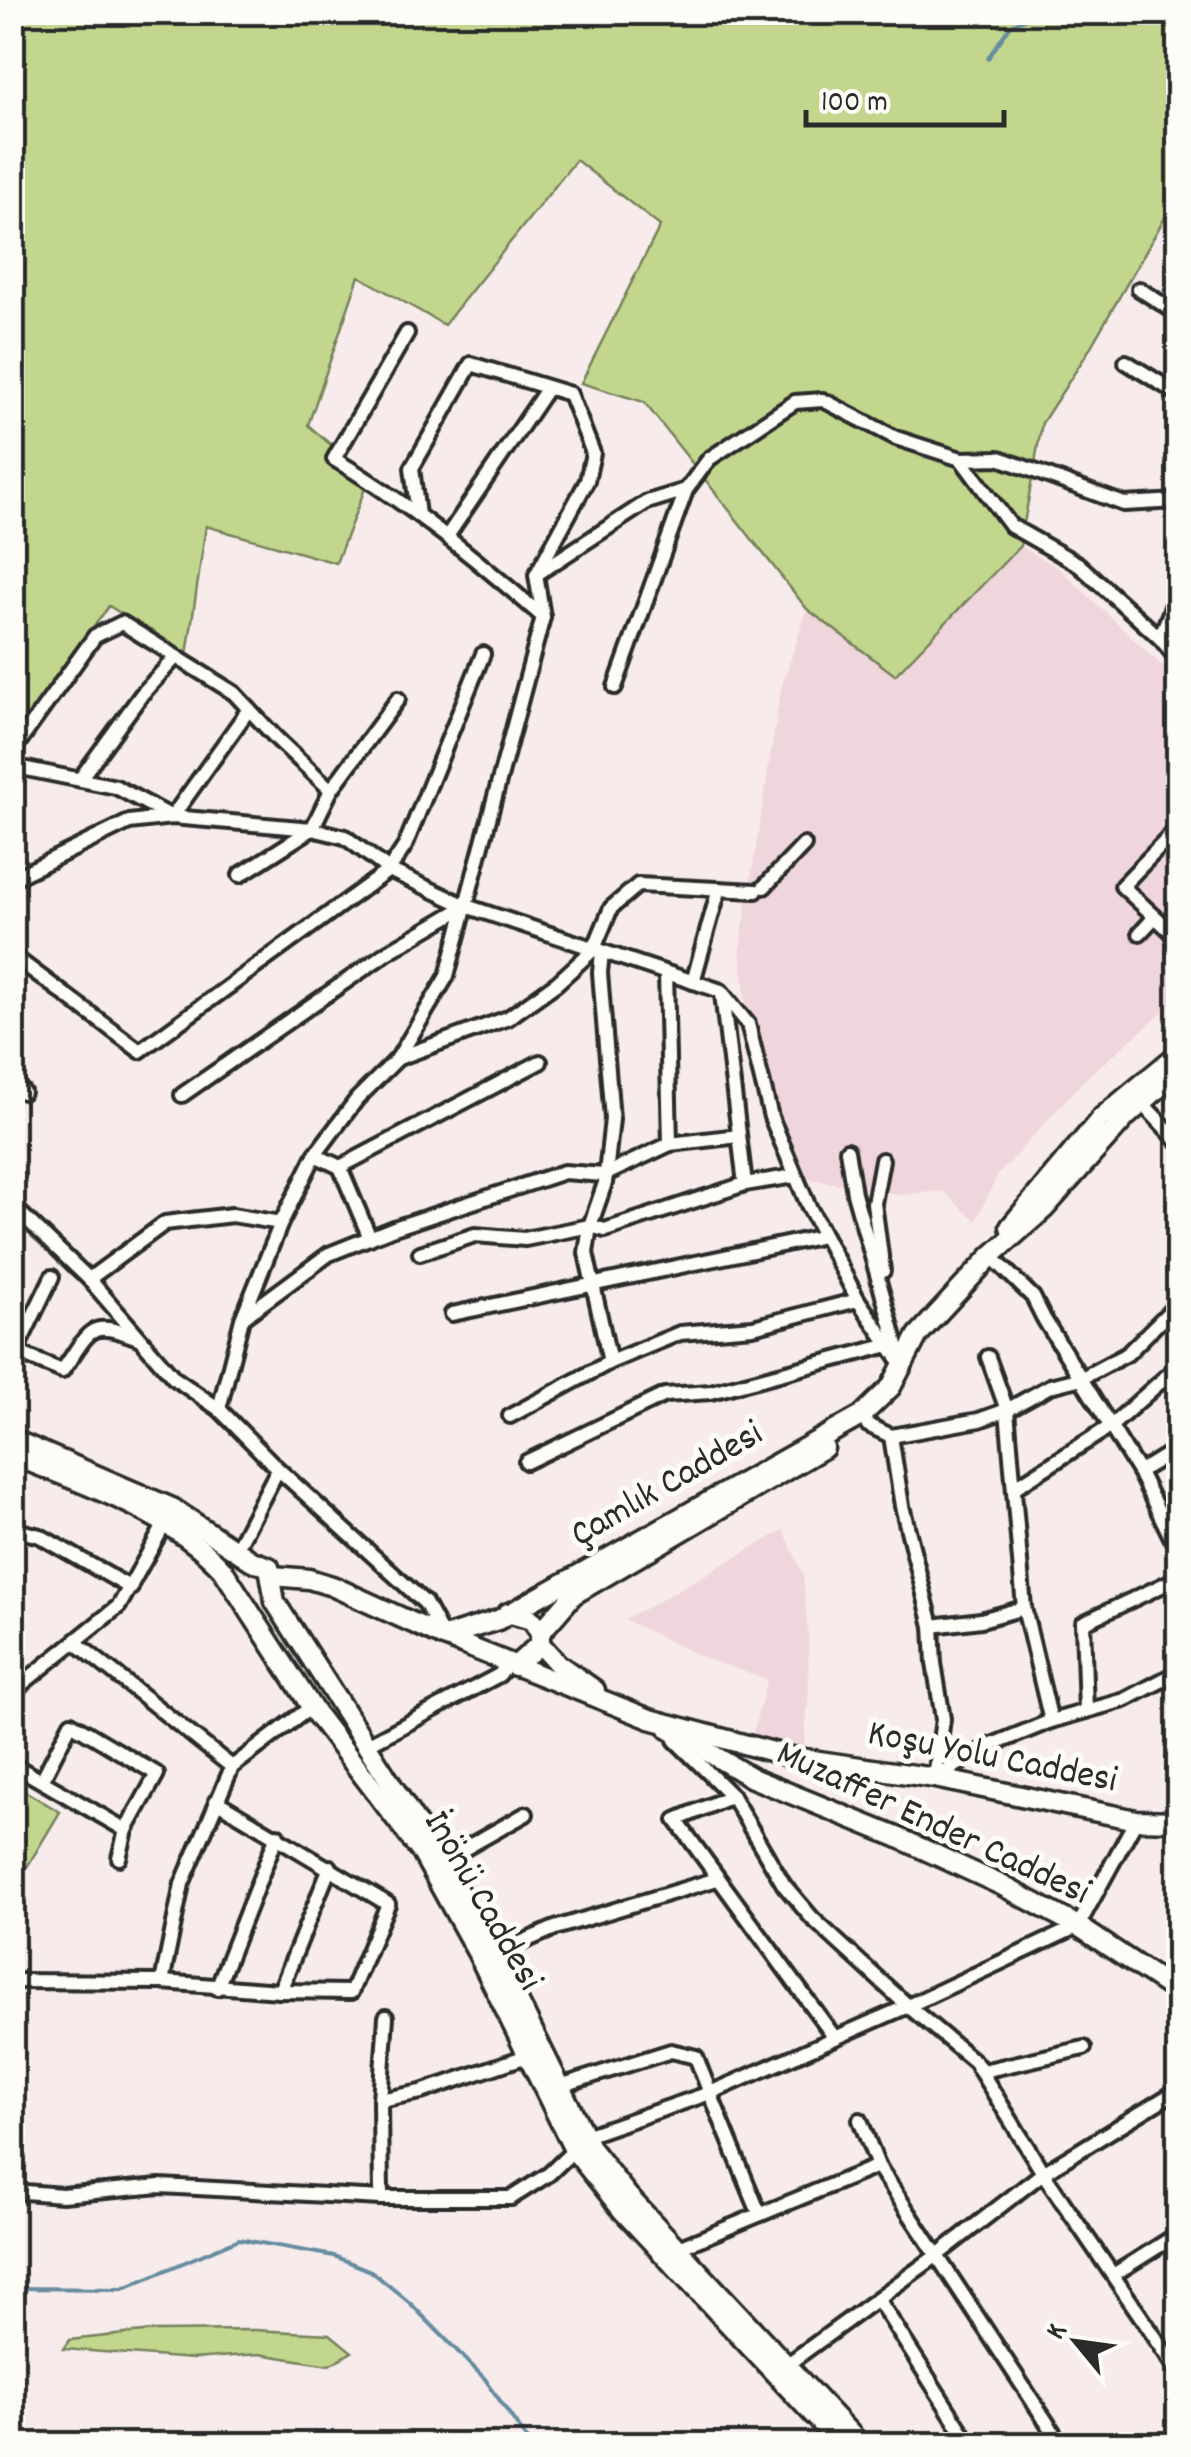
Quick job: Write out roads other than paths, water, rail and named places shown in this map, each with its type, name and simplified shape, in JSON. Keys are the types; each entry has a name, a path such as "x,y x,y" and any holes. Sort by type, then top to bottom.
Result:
{"street":[{"path":"1139,288 1178,314"},
{"path":"407,333 334,460 381,487 448,535 543,616"},
{"path":"1126,362 1178,394"},
{"path":"219,1410 242,1319 281,1222 316,1155 358,1099 398,1058 447,976 543,616 536,575 587,480 593,453 570,394 471,364 412,468 418,515"},
{"path":"448,535 547,388"},
{"path":"615,688 686,490 708,458 794,402 823,400 896,438 961,459 998,458 1124,504 1178,501"},
{"path":"961,459 1011,526 1078,564 1160,638 1178,660"},
{"path":"536,575 647,502 686,490"},
{"path":"1160,638 1178,592"},
{"path":"12,752 95,636 122,623 234,693 332,790"},
{"path":"12,955 140,1051 389,870 404,846 483,654"},
{"path":"80,780 142,694 176,657"},
{"path":"240,876 312,829 332,790 398,699"},
{"path":"172,817 249,709"},
{"path":"12,766 116,787 172,817"},
{"path":"12,879 129,822 172,817 246,820 312,829 345,837 389,870 466,906 721,991 748,1024 771,1117 824,1236 858,1300 902,1364"},
{"path":"1178,828 1122,886 1178,938"},
{"path":"610,1362 586,1253 590,1226 605,1183 612,1120 598,950 611,908 638,885 760,889 804,845"},
{"path":"692,982 719,889"},
{"path":"182,1095 388,952 466,906"},
{"path":"1140,932 1155,917"},
{"path":"398,1058 508,1018 598,950"},
{"path":"666,973 670,1144"},
{"path":"721,991 745,1184"},
{"name":"Çamlık Caddesi","path":"992,1256 1002,1237 1102,1118 1178,1054"},
{"path":"340,1167 540,1062"},
{"name":"Çamlık Caddesi","path":"444,1637 503,1616 861,1416 886,1393 918,1334 992,1256 1044,1209 1142,1103 1178,1072"},
{"path":"12,1080 23,1092"},
{"path":"1142,1103 1178,1140"},
{"path":"242,1319 329,1254 370,1238 564,1172 604,1175 670,1144 739,1136"},
{"path":"847,1150 854,1194 902,1364"},
{"path":"316,1155 340,1167 370,1238"},
{"path":"882,1160 874,1203 885,1298"},
{"path":"420,1253 475,1235 525,1239 590,1226 605,1230 745,1184 795,1176"},
{"path":"12,1205 88,1280 174,1378 219,1410 425,1603 444,1637"},
{"path":"88,1280 166,1223 232,1216 281,1222"},
{"path":"452,1314 824,1236"},
{"path":"992,1256 1033,1296 1139,1472 1178,1551"},
{"path":"52,1277 14,1350 62,1371 92,1331 108,1326 140,1338"},
{"path":"510,1416 610,1362 680,1333 754,1328 858,1300"},
{"path":"861,1416 868,1425 892,1436 979,1420 1007,1410 1050,1386 1082,1378 1127,1354 1178,1304"},
{"path":"526,1462 665,1395 711,1392 889,1346"},
{"path":"988,1357 1007,1410 1024,1608 1051,1722"},
{"path":"1014,1488 1111,1426 1178,1366"},
{"name":"Çamlık Caddesi","path":"507,1662 540,1639 573,1595 851,1432 861,1416"},
{"path":"892,1436 902,1506 932,1626 943,1719 935,1778"},
{"name":"İnönü Caddesi","path":"12,1439 264,1564 279,1608 495,1954 560,2086 580,2143 860,2444"},
{"path":"1139,1472 1178,1448"},
{"path":"12,1477 17,1457"},
{"name":"İnönü Caddesi","path":"17,1457 168,1517 210,1556 238,1591 311,1707 422,1853 530,2055 622,2210 841,2444"},
{"path":"272,1582 257,1600 250,1601 238,1591 236,1572 246,1561 244,1555 278,1469"},
{"path":"12,1692 120,1606 168,1517"},
{"path":"12,1529 40,1536 131,1588"},
{"path":"1086,1711 1084,1623 1178,1578"},
{"name":"Koşu Yolu Caddesi","path":"272,1582 318,1581 444,1637 650,1719 792,1756 935,1778 1136,1820 1178,1822"},
{"path":"932,1626 980,1620 1024,1608"},
{"path":"365,1746 498,1675 507,1662 491,1638 492,1629 503,1616 532,1620 540,1639"},
{"name":"Koşu Yolu Caddesi","path":"540,1639 558,1664 620,1707"},
{"path":"75,1642 232,1767"},
{"path":"935,1778 987,1747 1051,1722 1125,1700 1178,1672"},
{"path":"162,1982 182,1884 232,1767 311,1707"},
{"path":"650,1719 696,1757 732,1796 784,1885 812,1918 984,2071 1084,2048"},
{"name":"Muzaffer Ender Caddesi","path":"650,1719 752,1778 1002,1885 1078,1926 1176,1992"},
{"path":"42,1780 71,1722 157,1774 126,1830 119,1858"},
{"path":"12,1764 126,1830"},
{"path":"732,1796 676,1820 835,2038"},
{"path":"12,1981 162,1982 217,1988 351,1992 388,1904 216,1800"},
{"path":"441,1862 526,1814"},
{"path":"12,2191 62,2195 160,2186 381,2198 511,2198 549,2174 580,2143 835,2038 1078,1926 1136,1820"},
{"path":"217,1988 277,1835"},
{"path":"280,1990 330,1866"},
{"path":"495,1954 555,1928 717,1879"},
{"path":"381,2198 380,2100 386,2017"},
{"path":"560,2086 671,2051 696,2056 759,2213"},
{"path":"380,2100 421,2092 530,2055"},
{"path":"975,2062 1043,2173 1178,2372"},
{"path":"785,2366 1043,2173 1178,2090"},
{"path":"860,2120 878,2166 1061,2444"},
{"path":"678,2248 878,2166"},
{"path":"1113,2276 1178,2234"},
{"path":"878,2300 970,2444"}],"waterway":[{"path":"988,58 1011,25 1033,15 1062,21 1121,12"},
{"path":"12,2288 122,2289 239,2239 334,2256 371,2271 410,2303 485,2379 530,2444"}]}
